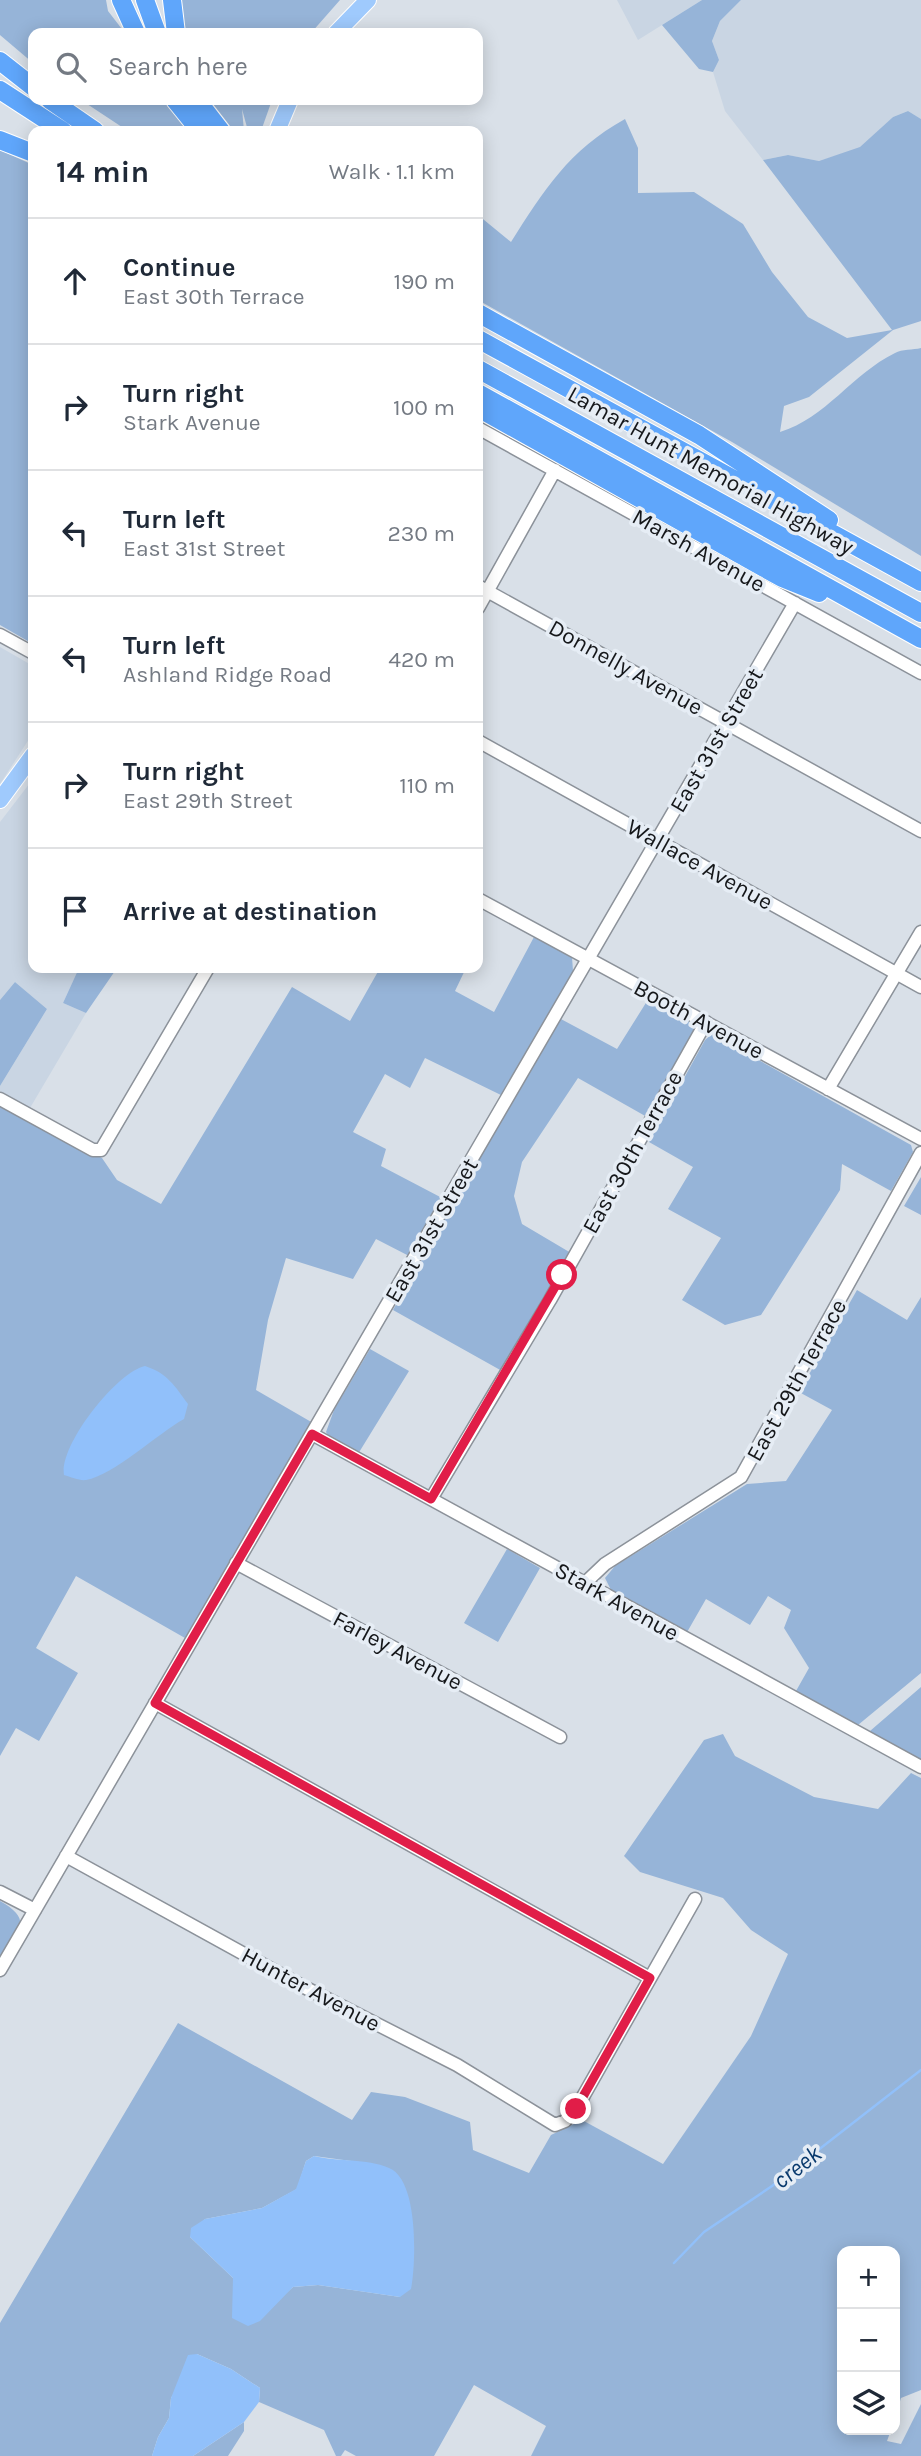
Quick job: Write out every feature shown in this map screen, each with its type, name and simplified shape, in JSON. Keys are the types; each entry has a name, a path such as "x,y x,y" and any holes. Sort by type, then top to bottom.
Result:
{"highway":[{"path":"121,0 134,28"},
{"path":"145,0 155,28"},
{"path":"172,0 175,28"},
{"path":"0,61 28,83"},
{"path":"0,90 55,126"},
{"path":"57,105 88,126"},
{"path":"179,105 196,126"},
{"path":"202,105 217,126"},
{"path":"0,140 28,151"},
{"path":"483,316 699,435 832,522 863,550"},
{"name":"Lamar Hunt Memorial Highway","path":"483,342 921,582"},
{"name":"Lamar Hunt Memorial Highway","path":"483,372 921,613"},
{"path":"483,396 921,639"},
{"path":"483,411 782,578 834,599 861,605"}],"main road":[{"path":"341,28 368,0"},
{"path":"279,126 288,105"},
{"path":"0,800 28,762"}],"street":[{"name":"Marsh Avenue","path":"483,431 921,673"},
{"path":"483,587 555,470"},
{"name":"Donnelly Avenue","path":"483,590 921,831"},
{"name":"East 31st Street","path":"0,1970 795,603"},
{"path":"0,635 28,650"},
{"name":"Wallace Avenue","path":"483,744 921,987"},
{"name":"Booth Avenue","path":"483,902 921,1139"},
{"path":"828,1088 921,932"},
{"path":"0,1098 96,1150 106,1146 205,973"},
{"name":"East 30th Terrace","path":"431,1499 550,1300 706,1022"},
{"name":"East 29th Terrace","path":"585,1583 605,1564 741,1477 921,1153"},
{"name":"Stark Avenue","path":"312,1434 921,1767"},
{"name":"Farley Avenue","path":"236,1563 560,1737"},
{"path":"155,1703 650,1978 695,1899"},
{"name":"Hunter Avenue","path":"66,1856 304,1987 457,2065 555,2125 576,2109 650,1978"},
{"path":"0,1892 35,1910"}],"shaded area":[{"path":"0,0 106,0 108,11 121,28 28,28 28,59 0,35"},
{"path":"177,0 340,0 315,28 180,28"},
{"path":"617,0 702,0 638,40"},
{"path":"702,0 741,0 720,21 712,41 719,60 713,72 699,69 662,25"},
{"path":"741,0 921,0 921,119 908,111 893,117 860,148 819,161 788,155 763,160 725,111 713,72 719,60 712,41 720,21"},
{"path":"89,105 168,105 184,126 120,126"},
{"path":"214,105 270,105 263,126 247,126 242,109 244,126 230,126"},
{"path":"908,111 921,119 921,321 893,330 809,397 784,406 780,432 811,417 880,362 898,352 921,348 921,556 732,442 483,303 483,219 511,242 559,173 588,144 625,119 638,148 638,193 694,192 743,224 772,272 808,317 847,338 892,330 763,160 788,155 819,161 860,147 893,117"},
{"path":"0,150 28,163 28,641 0,625"},
{"path":"0,647 28,663 28,741 0,784"},
{"path":"28,786 28,973 77,973 63,1003 86,1013 30,1108 0,1091 0,1086 47,1009 15,982 0,1000 0,822"},
{"path":"534,937 572,957 573,971 503,1096 425,1058 410,1088 385,1074 353,1132 386,1149 381,1166 444,1199 411,1257 376,1239 353,1279 286,1258 268,1320 256,1390 313,1423 185,1638 76,1576 36,1648 78,1673 39,1741 16,1728 0,1756 0,1105 102,1158 117,1180 161,1204 292,987 350,1021 377,973 464,973 455,991 494,1012"},
{"path":"77,973 114,973 86,1013 63,1003"},
{"path":"15,982 47,1009 0,1086 0,1000"},
{"path":"649,998 696,1024 696,1030 647,1117 578,1078 522,1162 514,1196 522,1224 571,1253 502,1371 393,1310 559,1018 617,1049"},
{"path":"712,1034 911,1145 913,1152 891,1191 842,1164 840,1190 761,1315 725,1325 682,1300 721,1238 668,1209 693,1167 649,1142 705,1040"},
{"path":"921,1177 921,1215 904,1206"},
{"path":"857,1290 907,1320 921,1297 921,1673 858,1725 796,1691 809,1668 784,1628 791,1610 768,1596 750,1625 706,1599 686,1634 613,1594 605,1578 615,1566 747,1484 786,1481 832,1410 799,1392"},
{"path":"370,1349 409,1371 358,1454 329,1437 326,1432 334,1410"},
{"path":"145,1366 165,1376 179,1391 188,1404 184,1419 97,1477 84,1480 64,1475 71,1446 92,1412 120,1381"},
{"path":"507,1549 540,1568 498,1642 464,1623"},
{"path":"921,1687 921,1762 871,1735 870,1731"},
{"path":"723,1734 735,1756 814,1797 878,1809 911,1773 921,1778 921,2390 901,2398 900,2401 900,2246 837,2246 837,2435 889,2435 887,2441 901,2444 921,2404 921,2456 531,2456 546,2426 474,2385 434,2456 356,2456 345,2450 341,2456 336,2456 324,2430 259,2402 260,2388 231,2369 197,2354 171,2398 169,2418 158,2437 152,2456 0,2456 0,2323 178,2023 352,2120 371,2092 405,2097 470,2122 473,2150 529,2173 551,2135 582,2120 663,2164 751,2036 788,1954 751,1930 723,1898 640,1872 624,1856 704,1740","holes":["314,2156 366,2163 400,2297 318,2285 293,2287 276,2302 233,2317 233,2278 190,2237 205,2219 262,2208 297,2189 306,2161"]},
{"path":"0,1901 18,1915 20,1928 0,1962"},
{"path":"314,2156 380,2165 399,2176 406,2188 413,2223 414,2261 411,2289 400,2297 318,2285 293,2287 260,2321 248,2326 232,2318 233,2278 190,2237 191,2228 205,2219 262,2208 296,2189 306,2161"},
{"path":"197,2354 231,2369 260,2388 259,2402 244,2422 193,2456 152,2456 158,2437 169,2418 171,2398 188,2355"},
{"path":"244,2422 244,2431 228,2456 193,2456"}],"waterway":[{"name":"creek","path":"674,2263 704,2232 772,2186 921,2070"}],"route":[{"path":"562,1275 550,1300 431,1499 312,1434 155,1703 650,1978 576,2109"}]}
